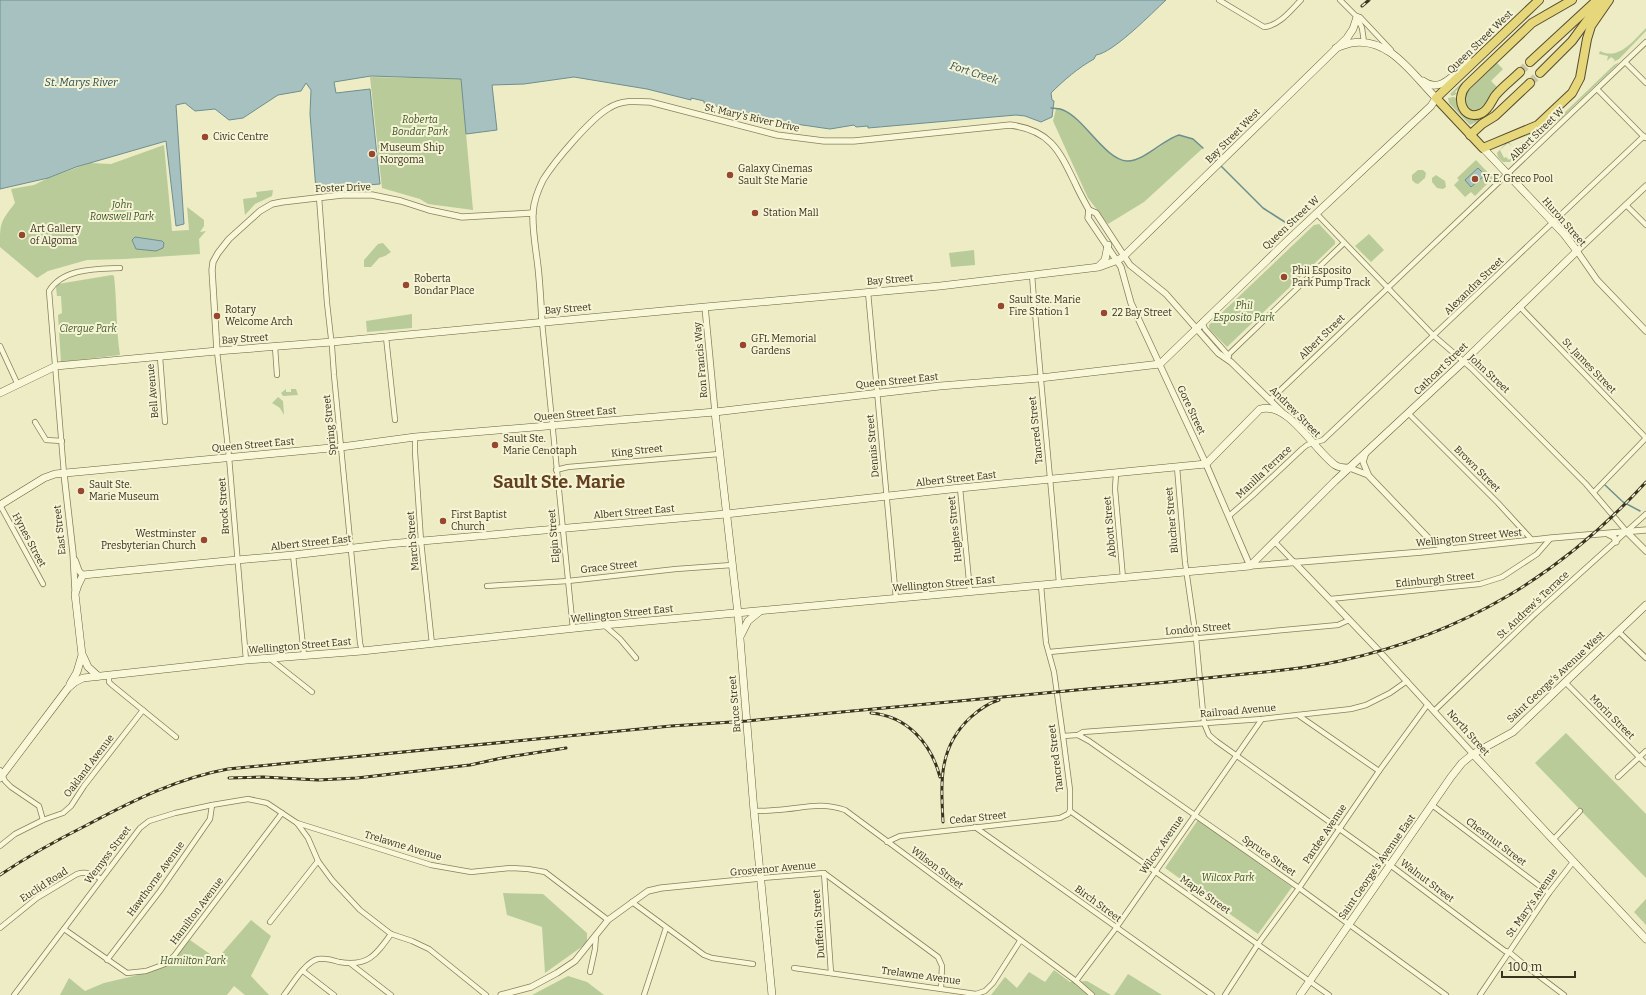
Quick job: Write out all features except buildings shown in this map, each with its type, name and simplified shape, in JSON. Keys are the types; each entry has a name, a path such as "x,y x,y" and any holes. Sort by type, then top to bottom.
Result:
{"highway":[{"name":"Queen Street West","path":"1436,98 1539,0"},
{"path":"1556,9 1563,0"},
{"path":"1520,72 1495,96 1489,107 1484,112 1473,115 1462,107 1460,97 1466,86 1525,28 1538,18 1572,0"},
{"path":"1530,62 1597,0"},
{"path":"1540,73 1572,41 1602,0"},
{"path":"1483,148 1538,125 1572,93 1580,78 1585,46 1591,26 1609,0"},
{"path":"1470,135 1482,124 1496,116 1530,83"},
{"name":"Huron Street","path":"1436,98 1483,148"}],"main road":[{"path":"1336,48 1353,29 1357,17"},
{"name":"Huron Street","path":"1364,42 1379,47 1398,58 1436,98"},
{"name":"Bay Street West","path":"1121,258 1226,158 1336,48 1350,43 1364,42"},
{"path":"1413,73 1428,84 1440,85 1462,67 1478,57"},
{"name":"Queen Street W","path":"1160,364 1316,213 1431,106 1436,98"},
{"name":"Huron Street","path":"1483,148 1577,251"},
{"path":"1099,267 1105,260 1108,245"},
{"name":"Cathcart Street","path":"1250,566 1335,481 1462,362 1577,251"},
{"name":"Bay Street","path":"0,393 56,366 940,286 1099,267 1121,258"},
{"name":"Queen Street East","path":"0,505 44,478 54,474 341,448 415,437 715,412 940,386 1040,378 1160,364"},
{"path":"1206,464 1260,409 1267,407 1274,408 1287,417"},
{"name":"Bruce Street","path":"715,412 738,614 754,811 772,995"},
{"name":"Andrew Street","path":"1287,417 1336,466"},
{"name":"Albert Street East","path":"83,575 293,555 388,544 726,514 960,488 1116,474 1206,464"},
{"path":"1335,481 1338,473 1336,466 1350,468"},
{"name":"Wellington Street East","path":"1,774 68,688 83,678 246,660 432,644 604,625 738,614 970,591 1250,566"},
{"path":"75,594 83,575"},
{"name":"East Street","path":"68,688 78,672 82,655 75,594"},
{"name":"Saint George's Avenue West","path":"1473,754 1513,732 1619,632 1646,604"},
{"path":"740,637 748,620 759,612"},
{"path":"82,655 88,668 98,676"},
{"name":"Saint George's Avenue East","path":"1300,995 1451,777 1462,763 1473,754"},
{"name":"North Street","path":"1473,754 1646,939"}],"street":[{"path":"1219,0 1264,27 1272,26 1278,22 1301,0"},
{"name":"Huron Street","path":"1340,0 1357,17 1362,28 1364,42"},
{"name":"Huron Street","path":"1357,17 1360,17 1398,58"},
{"name":"Albert Street W","path":"1387,287 1646,42"},
{"path":"1625,62 1646,83"},
{"path":"1597,89 1645,137"},
{"name":"St. Mary's River Drive","path":"542,322 534,235 533,213 536,196 544,180 592,121 609,107 623,102 650,102 777,135 824,141 859,140 998,126 1021,126 1045,136 1054,144 1067,164 1089,210 1088,218 1108,245 1121,258"},
{"name":"Alexandra Street","path":"1313,444 1323,440 1434,336 1552,222 1645,137"},
{"name":"Cathcart Street","path":"1577,251 1646,186"},
{"name":"Foster Drive","path":"217,351 212,270 213,262 229,239 260,211 272,204 342,195 372,195 402,201 429,210 462,217 533,213"},
{"name":"Spring Street","path":"319,198 327,303 362,651"},
{"path":"1626,205 1646,225"},
{"name":"St. Mary's River Drive","path":"1089,210 1096,213 1121,258"},
{"name":"John Street","path":"1316,213 1434,336 1462,362 1471,368 1594,492 1627,532 1646,552"},
{"path":"1228,355 1344,243"},
{"name":"Huron Street","path":"1577,251 1597,280 1646,331"},
{"name":"Andrew Street","path":"1121,258 1166,294 1218,353 1231,362 1287,417"},
{"name":"Gore Street","path":"1121,258 1122,270 1131,303 1206,464 1250,566"},
{"name":"East Street","path":"75,594 73,552 64,474 56,366 48,291 61,279 75,273 88,270 120,268"},
{"name":"Tancred Street","path":"1032,275 1059,583"},
{"name":"Albert Street","path":"1270,400 1387,287"},
{"name":"Dennis Street","path":"868,292 896,599"},
{"name":"St. James Street","path":"1519,306 1646,438"},
{"name":"Ron Francis Way","path":"705,307 715,412"},
{"name":"Elgin Street","path":"542,322 572,629"},
{"name":"Andrew Street","path":"1202,322 1205,329 1228,355 1231,362"},
{"path":"386,337 395,420"},
{"path":"0,346 18,385"},
{"path":"275,347 277,375"},
{"name":"Brock Street","path":"217,351 229,457 246,660"},
{"name":"Bell Avenue","path":"160,357 165,422"},
{"path":"1260,409 1270,400"},
{"name":"Brown Street","path":"1408,413 1498,503 1532,540"},
{"path":"35,422 46,440 62,441"},
{"name":"March Street","path":"415,437 420,541 432,644"},
{"path":"1594,492 1646,438"},
{"name":"Manilla Terrace","path":"1229,516 1254,495 1302,448 1313,444"},
{"path":"1366,452 1363,462 1368,475 1429,538 1438,546 1448,549"},
{"name":"King Street","path":"556,470 575,466 719,454"},
{"name":"Blucher Street","path":"1177,467 1204,723"},
{"path":"1350,468 1368,475"},
{"name":"Abbott Street","path":"1116,474 1115,489 1123,578"},
{"name":"Hughes Street","path":"960,488 970,591"},
{"name":"Hynes Street","path":"0,505 43,584"},
{"name":"St. Andrew's Terrace","path":"1434,711 1535,614 1646,514"},
{"name":"Wellington Street West","path":"1294,562 1422,552 1551,538 1646,530"},
{"path":"1608,534 1614,537 1616,542"},
{"path":"1422,552 1428,545 1429,538"},
{"name":"Edinburgh Street","path":"1330,599 1480,584 1502,578 1537,554 1551,538"},
{"name":"North Street","path":"1274,541 1407,681 1473,754"},
{"path":"73,552 79,571 83,575"},
{"path":"293,555 304,655"},
{"name":"Wellington Street East","path":"1250,566 1294,562"},
{"name":"Grace Street","path":"487,586 568,581 676,569 732,566"},
{"name":"Tancred Street","path":"1041,585 1046,643 1054,672 1070,790 1070,811"},
{"name":"London Street","path":"1049,652 1338,625 1349,620"},
{"path":"604,625 620,639 636,658"},
{"path":"1619,632 1646,658"},
{"path":"269,658 312,692"},
{"path":"109,675 109,682 112,685 176,737"},
{"name":"Railroad Avenue","path":"1063,736 1078,735 1083,732 1262,719 1351,709 1366,705 1390,693 1407,681"},
{"name":"Morin Street","path":"1565,682 1646,764"},
{"name":"Pardee Avenue","path":"1225,995 1258,944 1428,704"},
{"name":"Oakland Avenue","path":"0,846 15,834 43,820 63,813 71,806 84,786 143,710"},
{"path":"1298,715 1379,772"},
{"name":"Wilcox Avenue","path":"1076,981 1116,928 1262,719"},
{"name":"Walnut Street","path":"1204,723 1209,735 1216,741 1390,865 1505,951 1509,952 1564,995"},
{"name":"Spruce Street","path":"1078,735 1089,741 1350,924 1446,995"},
{"path":"1618,777 1646,751"},
{"path":"1,774 4,781 11,787 39,806 43,820"},
{"name":"Wemyss Street","path":"14,995 140,828 150,821 175,813 248,799 266,803 297,823"},
{"name":"Hawthorne Avenue","path":"107,960 160,890 210,819 212,805"},
{"name":"Wilson Street","path":"754,811 777,810 814,805 835,807 845,810 1076,981 1092,995"},
{"name":"Chestnut Street","path":"1432,805 1549,893"},
{"name":"Cedar Street","path":"887,842 900,836 1060,818 1068,814 1070,811"},
{"name":"Maple Street","path":"1070,811 1329,995"},
{"path":"1553,840 1580,811"},
{"name":"Hamilton Avenue","path":"64,929 126,973 146,971 165,964 174,956 282,813"},
{"path":"297,823 308,838 318,861 332,880 360,910 392,934 429,949 486,995"},
{"name":"Trelawne Avenue","path":"297,823 431,865 471,872 516,868 545,872 608,920"},
{"name":"Birch Street","path":"975,827 1212,995"},
{"path":"270,922 318,861"},
{"name":"St. Mary's Avenue","path":"1480,995 1549,893 1573,862"},
{"name":"Euclid Road","path":"0,928 37,898 77,874 84,872 90,873 101,879"},
{"name":"Grosvenor Avenue","path":"501,995 531,987 575,961 608,920 648,891 661,888 824,873 938,958 942,966 941,988"},
{"name":"Dufferin Street","path":"824,873 831,973"},
{"path":"632,902 704,955 712,958 753,964"},
{"path":"644,995 666,928"},
{"path":"284,995 309,964 318,959 327,959 351,964 361,963 372,958 392,934"},
{"path":"590,972 596,935"},
{"name":"Trelawne Avenue","path":"794,968 976,994 985,991 993,983 1020,941"},
{"path":"351,964 391,995"},
{"path":"303,971 334,995"}],"green space":[{"path":"1646,28 1646,31 1619,59 1613,62 1615,60 1611,57 1607,61 1608,56 1599,54 1600,51 1614,53 1626,48"},
{"path":"1515,33 1516,34 1455,92 1457,94 1452,96 1450,94"},
{"path":"1620,62 1557,122 1560,117 1614,65"},
{"path":"1497,63 1503,69 1491,81 1497,87 1480,108 1475,111 1471,110 1467,107 1464,98 1467,92"},
{"name":"Roberta Bondar Park","path":"370,77 461,79 473,210 428,204 420,199 382,188"},
{"path":"1448,98 1456,98 1459,109 1464,115 1484,115 1486,117 1470,125 1449,103"},
{"path":"1059,108 1076,120 1105,148 1122,160 1129,161 1140,157 1158,148 1173,137 1179,135 1193,139 1203,148 1144,202 1108,224 1088,198 1053,121 1056,109"},
{"path":"1559,114 1551,124 1537,135 1534,132 1526,138 1526,135 1543,128"},
{"path":"1509,142 1512,146 1508,143 1500,150 1504,158 1506,157 1509,160 1524,147 1521,142 1527,146 1510,162 1503,162 1498,157 1497,153 1506,143"},
{"name":"John Rowswell Park","path":"164,145 172,231 189,230 187,207 204,220 204,226 200,232 206,231 199,239 200,254 87,260 48,271 37,278 0,247 0,232 2,223 15,203 11,189 34,185 48,178 90,163 111,164"},
{"name":"V. E. Greco Pool","path":"1476,160 1493,178 1475,196 1471,192 1465,197 1454,185 1459,180 1457,178"},
{"path":"1418,170 1423,170 1426,173 1425,178 1418,184 1412,180 1412,175"},
{"path":"1436,175 1445,181 1446,187 1443,189 1437,188 1432,182 1432,178"},
{"path":"273,190 272,196 255,204 245,215 243,199 257,197 256,192"},
{"name":"Phil Esposito Park","path":"1319,224 1335,241 1335,244 1227,347 1209,329 1209,325 1314,225"},
{"path":"1369,234 1384,250 1371,262 1355,246"},
{"path":"383,243 391,252 379,258 371,267 364,267 364,260 378,244"},
{"path":"974,250 975,265 951,267 949,253"},
{"name":"Clergue Park","path":"112,275 114,276 116,296 120,355 61,362 58,315 62,313 61,296 57,296 56,287 58,284"},
{"path":"412,314 412,328 367,332 366,321"},
{"path":"286,389 286,392 291,392 291,389 296,389 298,395 283,396 281,393"},
{"path":"278,397 283,401 284,415 280,408 272,403"},
{"path":"1566,733 1646,814 1646,878 1535,763"},
{"name":"Wilcox Park","path":"1198,820 1292,887 1258,934 1165,868"},
{"path":"503,893 543,894 587,933 587,943 545,973 542,927 507,915"},
{"path":"1646,899 1646,925 1634,912"},
{"name":"Hamilton Park","path":"251,920 271,936 251,976 269,995 245,995 234,986 227,995 60,995 69,978 85,991 104,983 134,976 169,964 190,940 217,959"},
{"path":"1054,970 1070,982 1087,981 1111,995 991,995 1005,977 1017,988 1029,972 1045,982"},
{"path":"1128,974 1162,995 1114,995"},
{"path":"568,976 587,982 604,995 532,995"}],"water":[{"name":"St. Marys River","path":"0,0 1166,0 1122,40 1103,53 1096,55 1094,59 1077,70 1056,88 1051,93 1052,100 1054,101 1052,117 1041,122 1025,116 1016,115 868,128 868,126 856,127 854,125 830,129 775,121 704,103 704,101 691,98 691,100 647,89 574,77 524,84 492,85 497,130 466,134 461,79 371,76 334,82 336,93 370,89 380,184 355,186 352,184 340,185 337,188 316,190 310,114 311,90 306,83 301,91 278,95 243,118 229,120 215,109 195,111 185,103 176,105 184,224 176,226 166,141 76,167 48,178 0,189"},
{"path":"1478,168 1485,175 1471,187 1465,180"},
{"path":"135,237 162,241 164,243 163,248 156,251 136,249 132,240"}],"waterway":[{"name":"Fort Creek","path":"1051,108 1062,109 1071,115 1103,147 1119,159 1127,161 1140,158 1173,137 1179,135 1193,139 1203,148"},
{"name":"Fort Creek","path":"1211,156 1217,162"},
{"name":"Fort Creek","path":"1220,165 1263,208 1291,226"},
{"path":"1605,485 1623,502 1640,511"}],"tunnel":[{"path":"1520,72 1530,62"},
{"path":"1530,83 1540,73"}],"railway":[{"path":"1362,6 1369,0"},
{"path":"0,875 54,842 138,799 173,784 228,769 671,726 747,721 1185,680 1292,669 1340,661 1385,649 1428,635 1468,617 1507,596 1544,572 1580,545 1646,482"},
{"path":"943,822 942,779 947,753 952,740 960,728 974,714 999,700"},
{"path":"871,713 896,719 916,733 930,753 940,777"},
{"path":"229,778 263,777 318,780 357,778 470,765 502,758 566,748"}],"place":[{"name":"Civic Centre","path":"205,137"},
{"name":"Museum Ship Norgoma","path":"372,154"},
{"name":"Galaxy Cinemas Sault Ste Marie","path":"730,175"},
{"name":"V. E. Greco Pool","path":"1475,179"},
{"name":"Station Mall","path":"755,213"},
{"name":"Art Gallery of Algoma","path":"22,235"},
{"name":"Phil Esposito Park Pump Track","path":"1284,277"},
{"name":"Roberta Bondar Place","path":"406,285"},
{"name":"Sault Ste. Marie Fire Station 1","path":"1001,306"},
{"name":"22 Bay Street","path":"1104,313"},
{"name":"Rotary Welcome Arch","path":"217,316"},
{"name":"GFL Memorial Gardens","path":"743,345"},
{"name":"Sault Ste. Marie Cenotaph","path":"495,445"},
{"name":"Sault Ste. Marie Museum","path":"81,491"},
{"name":"First Baptist Church","path":"443,521"},
{"name":"Westminster Presbyterian Church","path":"204,540"}],"district":[{"name":"Sault Ste. Marie","path":"559,482"}]}
